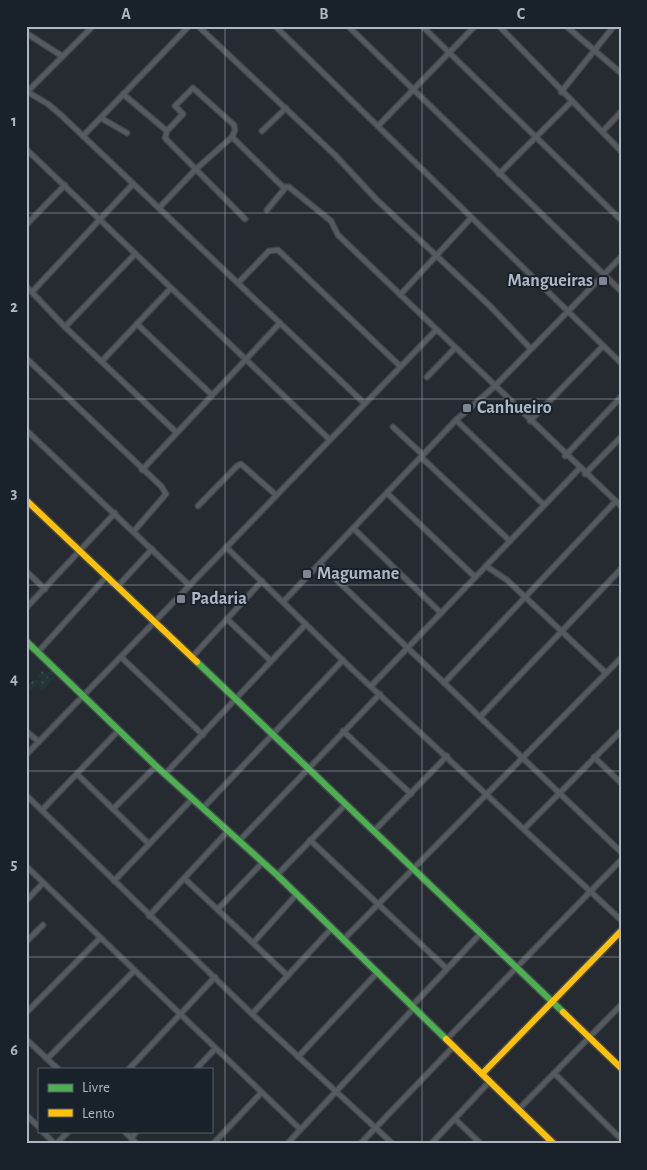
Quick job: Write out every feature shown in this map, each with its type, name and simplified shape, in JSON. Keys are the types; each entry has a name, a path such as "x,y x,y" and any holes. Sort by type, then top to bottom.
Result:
{"street":[{"path":"93,26 27,92 48,104 160,207 364,403"},
{"path":"83,136 189,26"},
{"path":"198,26 335,155 376,199 530,348"},
{"path":"275,26 621,363"},
{"path":"348,26 621,291"},
{"path":"422,26 621,220"},
{"path":"378,126 475,26"},
{"path":"499,26 561,92 603,131 621,151"},
{"path":"566,26 621,72"},
{"path":"561,92 614,26"},
{"path":"26,33 62,56"},
{"path":"160,207 195,170 232,137 235,130 234,125 193,88 175,106 183,114 167,131 165,138 195,170 245,218"},
{"path":"124,94 167,131"},
{"path":"499,174 572,101"},
{"path":"262,131 286,108"},
{"path":"603,131 621,112"},
{"path":"101,118 127,133"},
{"path":"232,137 264,170 331,221 338,236 565,456 620,506"},
{"path":"27,151 65,185 244,360 330,440"},
{"path":"32,292 133,184"},
{"path":"26,225 65,185"},
{"path":"267,210 286,187"},
{"path":"400,294 471,218"},
{"path":"238,283 268,252 278,250 400,366"},
{"path":"65,327 135,254"},
{"path":"284,601 456,420 494,387 566,311 621,257"},
{"path":"26,286 65,327 176,432"},
{"path":"102,361 171,288"},
{"path":"142,470 280,322"},
{"path":"137,324 212,395"},
{"path":"26,756 436,330"},
{"path":"530,421 602,346"},
{"path":"427,377 455,348"},
{"path":"26,358 161,486 166,494 134,531"},
{"path":"565,456 621,398"},
{"path":"456,420 544,505"},
{"path":"393,427 510,541"},
{"path":"26,430 190,585"},
{"path":"585,474 621,436"},
{"path":"198,506 236,466 241,464 276,495"},
{"path":"372,685 579,469"},
{"path":"387,493 475,577"},
{"path":"26,500 192,656 345,805 518,967 621,1068"},
{"path":"444,683 615,502"},
{"path":"26,608 115,513"},
{"path":"353,528 441,613"},
{"path":"226,547 343,660 372,685 621,920"},
{"path":"118,586 152,549"},
{"path":"320,564 621,852"},
{"path":"486,566 507,580 606,673"},
{"path":"480,717 621,569"},
{"path":"26,571 45,588"},
{"path":"38,652 107,576"},
{"path":"192,656 262,581"},
{"path":"227,619 270,660"},
{"path":"166,773 270,660 306,624"},
{"path":"26,641 156,766 204,807 263,862 554,1144"},
{"path":"121,657 203,735"},
{"path":"343,940 621,658"},
{"path":"204,807 343,660"},
{"path":"239,841 380,694"},
{"path":"42,810 119,730"},
{"path":"26,731 39,742"},
{"path":"343,731 411,794"},
{"path":"524,829 621,731"},
{"path":"374,832 447,756"},
{"path":"594,757 621,783"},
{"path":"113,809 156,766"},
{"path":"77,774 149,844"},
{"path":"26,796 252,1014 393,1144"},
{"path":"114,881 193,798"},
{"path":"277,876 345,805"},
{"path":"150,916 228,831"},
{"path":"310,840 446,968"},
{"path":"446,1040 621,860"},
{"path":"218,909 263,862"},
{"path":"26,866 300,1130"},
{"path":"185,879 288,976"},
{"path":"26,901 43,883"},
{"path":"252,943 296,895"},
{"path":"26,942 43,925"},
{"path":"252,1014 332,929"},
{"path":"482,1074 621,931"},
{"path":"287,1144 413,1007 446,968 481,933"},
{"path":"26,1013 100,938"},
{"path":"47,1059 134,971"},
{"path":"298,1057 377,973"},
{"path":"130,1068 215,978"},
{"path":"519,1109 621,1005"},
{"path":"26,1039 57,1068"},
{"path":"360,1144 453,1047"},
{"path":"197,1068 215,1049"},
{"path":"554,1073 621,1139"},
{"path":"431,1144 490,1081"},
{"path":"213,1144 261,1093"},
{"path":"26,1115 38,1127"},
{"path":"455,1119 481,1144"},
{"path":"43,1132 56,1144 68,1132"},
{"path":"125,1132 137,1144"},
{"path":"131,1138 136,1132"}],"shaded area":[{"path":"42,671 45,674 49,672 53,674 45,679 56,676 41,692 38,685 40,682 31,690 28,686 33,680 43,680 37,676"}],"traffic: fast":[{"path":"26,641 156,766 277,875 446,1039"},
{"path":"197,662 563,1012"}],"traffic: slow":[{"path":"26,500 197,662"},
{"path":"482,1074 621,931"},
{"path":"563,1012 621,1068"},
{"path":"446,1039 554,1144"}],"place":[{"name":"Mangueiras","path":"603,281"},
{"name":"Canhueiro","path":"467,408"},
{"name":"Magumane","path":"307,574"},
{"name":"Padaria","path":"181,599"}]}
